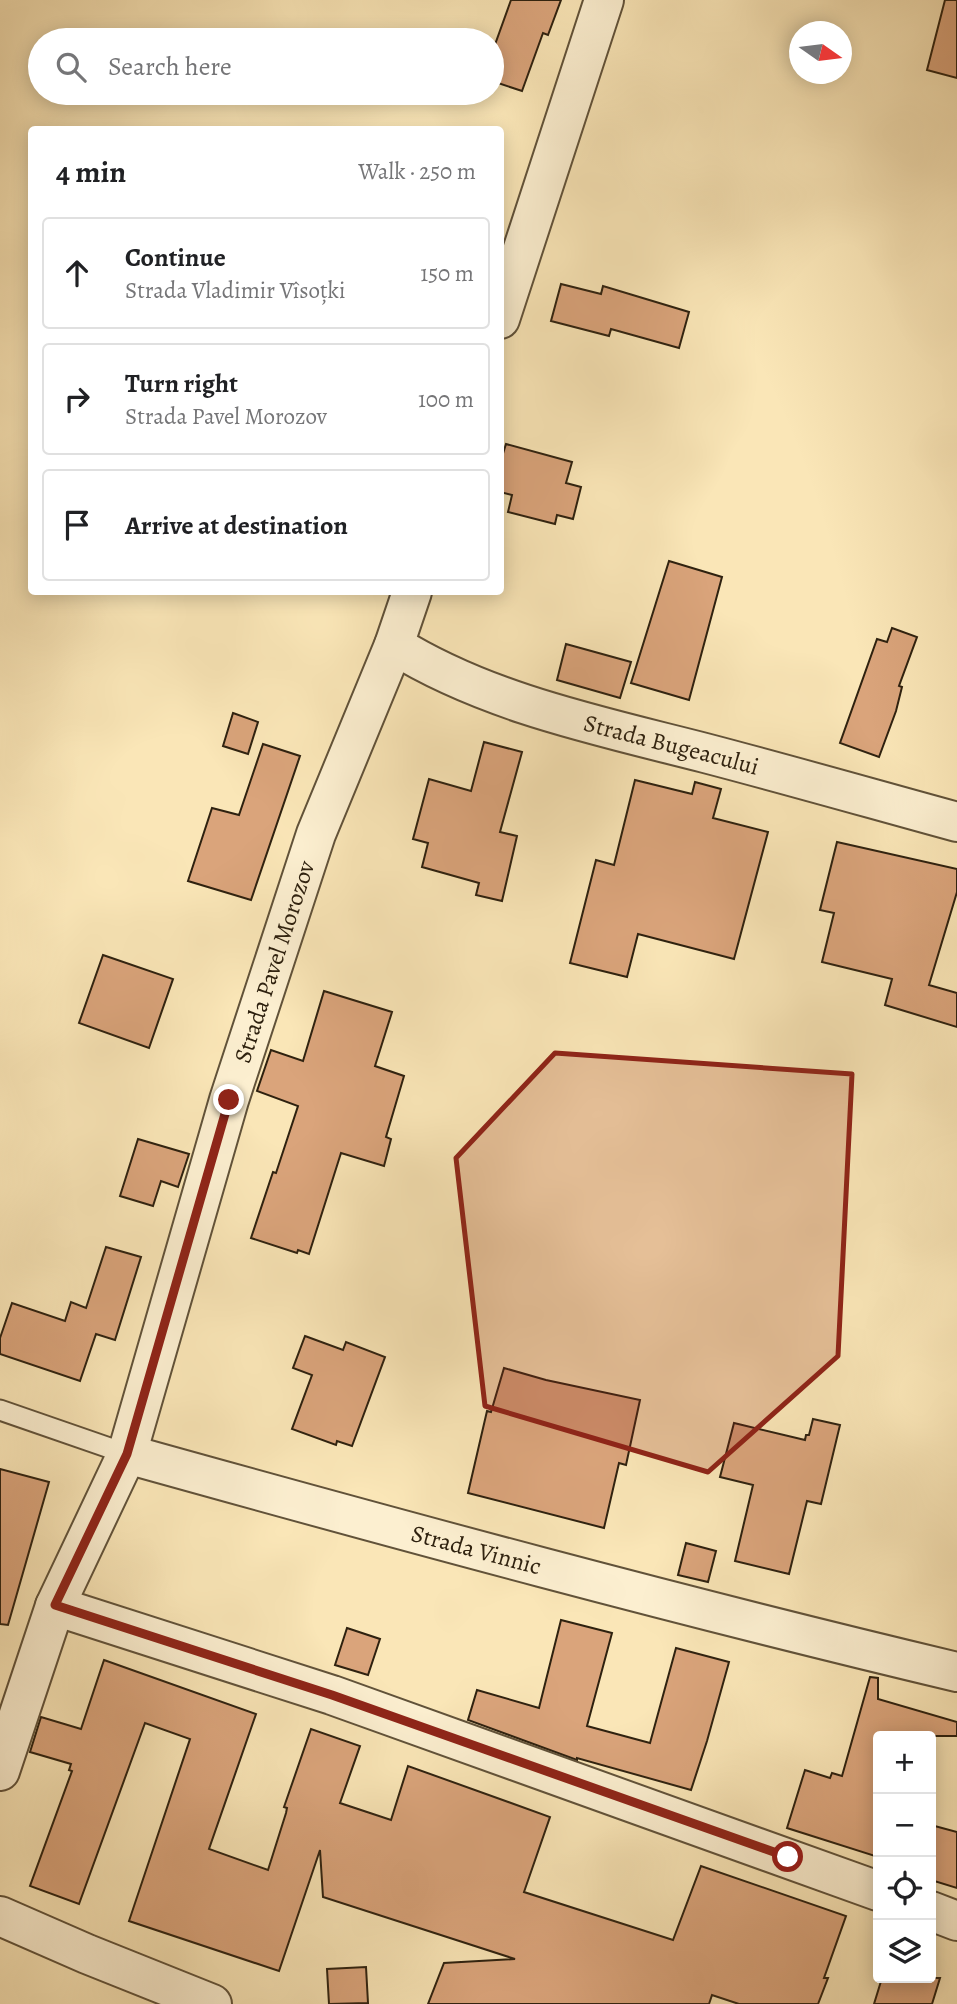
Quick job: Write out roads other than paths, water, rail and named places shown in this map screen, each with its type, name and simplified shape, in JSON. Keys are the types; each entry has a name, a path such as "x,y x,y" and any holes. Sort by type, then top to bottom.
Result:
{"street":[{"path":"504,307 604,0"},
{"name":"Strada Pavel Morozov","path":"0,1771 55,1605 127,1454 229,1100 316,834 394,645 411,595"},
{"name":"Strada Bugeacului","path":"394,645 426,665 482,689 592,724 957,822"},
{"name":"Strada Vinnic","path":"127,1454 759,1624 957,1672"},
{"path":"55,1605 332,1695 873,1889"},
{"path":"936,1913 957,1921"},
{"path":"0,1916 86,1954 212,2004"}],"lane":[{"name":"Strada Vinnic","path":"0,1410 127,1454"}]}
